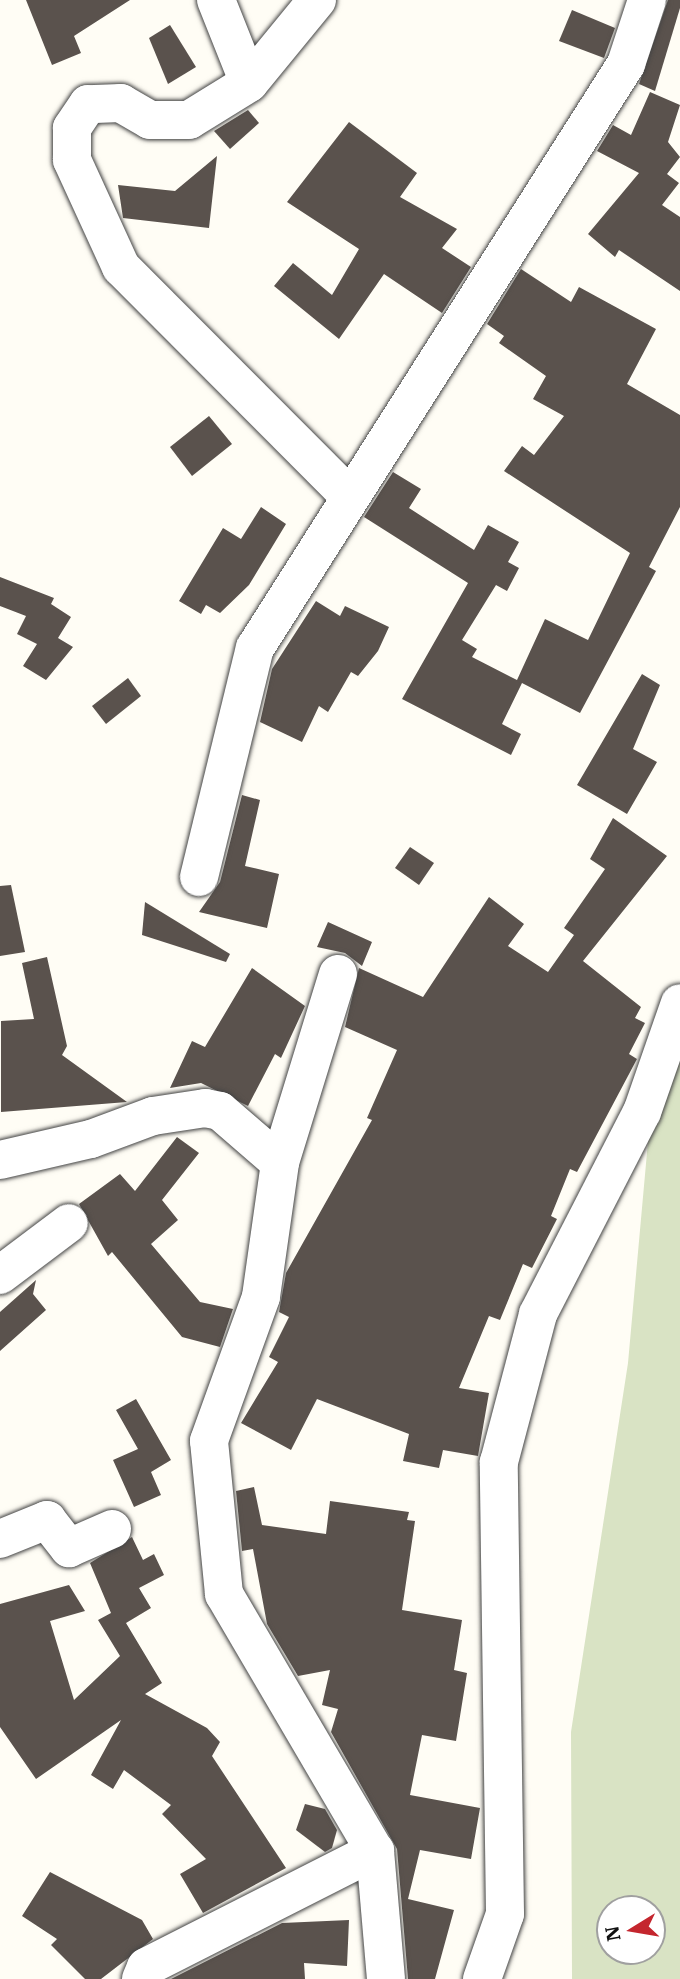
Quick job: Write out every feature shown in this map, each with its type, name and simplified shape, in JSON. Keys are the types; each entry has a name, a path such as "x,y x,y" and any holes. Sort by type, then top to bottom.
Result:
{"street":[{"path":"216,0 249,83"},
{"path":"317,0 249,83 189,120 150,120 121,103 88,104 72,128 72,160 121,267 349,496"},
{"path":"199,877 255,648 349,496 626,64 647,0"},
{"path":"338,974 280,1163 261,1297 209,1441 221,1574 233,1614 375,1851 386,1979"},
{"path":"482,1979 505,1914 499,1462 538,1314 642,1112 680,1003"},
{"path":"0,1160 91,1139 153,1116 205,1108 220,1111 280,1163"},
{"path":"0,1275 69,1223"},
{"path":"0,1539 47,1520 69,1548 112,1529"},
{"path":"141,1979 146,1967 375,1851"}],"green space":[{"path":"680,1013 680,1979 572,1979 571,1732 628,1363 655,1064"}],"building":[{"path":"26,0 130,0 74,36 81,53 52,65"},
{"path":"668,0 680,0 680,8 655,91 639,84"},
{"path":"572,10 615,28 604,58 559,41"},
{"path":"170,25 196,67 168,84 149,38"},
{"path":"650,92 680,105 668,142 680,157 667,174 679,183 662,205 680,217 680,291 619,250 615,257 588,234 639,173 597,151 613,125 631,135"},
{"path":"248,110 259,123 230,149 214,131"},
{"path":"349,122 417,173 400,197 457,229 442,248 471,267 442,313 384,274 339,339 274,286 293,263 332,295 359,249 287,202"},
{"path":"217,156 209,228 123,218 118,185 175,191"},
{"path":"521,269 571,302 579,287 656,329 627,384 680,415 680,507 649,567 656,571 580,713 522,683 502,724 521,734 511,755 402,699 468,583 364,517 393,472 421,489 409,508 474,550 488,525 519,542 508,562 519,568 507,591 496,585 462,640 477,649 472,657 517,680 545,619 588,640 630,553 504,471 522,446 534,455 564,416 533,399 546,376 499,343 504,336 487,324"},
{"path":"209,416 232,444 192,476 170,447"},
{"path":"261,507 286,524 249,585 220,613 206,605 201,614 179,601 223,528 241,539"},
{"path":"0,577 54,598 51,604 71,617 58,638 73,647 46,680 23,666 37,644 17,634 26,616 0,606"},
{"path":"316,601 340,616 345,606 389,627 378,651 358,676 351,672 328,712 319,706 302,742 260,722 272,669"},
{"path":"642,674 660,685 633,749 657,762 627,814 577,785"},
{"path":"128,678 141,696 106,724 92,706"},
{"path":"242,795 260,800 245,866 279,874 267,928 199,912 220,882"},
{"path":"613,818 667,856 583,961 641,1007 635,1018 645,1023 629,1054 637,1059 577,1172 570,1169 551,1216 557,1219 532,1268 523,1264 500,1320 489,1316 459,1388 489,1393 478,1456 443,1450 439,1468 403,1461 409,1434 317,1399 291,1450 241,1423 278,1362 269,1357 289,1317 279,1312 286,1273 372,1120 367,1118 397,1050 345,1027 359,968 423,997 489,897 524,924 508,946 548,972 574,935 564,928 605,869 590,859"},
{"path":"410,847 434,863 419,885 395,868"},
{"path":"11,885 25,952 0,956 0,886"},
{"path":"145,902 230,954 226,962 142,935"},
{"path":"328,922 372,942 362,966 345,953 317,947"},
{"path":"47,957 67,1046 62,1055 127,1102 1,1112 1,1021 34,1019 22,963"},
{"path":"252,968 305,1006 281,1058 275,1054 248,1106 201,1083 170,1088 192,1041 205,1047"},
{"path":"177,1137 199,1153 162,1200 178,1220 151,1244 200,1302 233,1309 220,1347 182,1337 112,1252 108,1256 79,1204 120,1174 135,1191"},
{"path":"36,1280 33,1294 46,1310 0,1351 0,1312"},
{"path":"136,1399 171,1460 151,1472 161,1495 134,1507 113,1460 138,1449 116,1410"},
{"path":"254,1487 262,1525 326,1534 330,1501 409,1512 407,1520 415,1521 402,1610 462,1620 454,1670 467,1673 456,1741 422,1735 410,1795 480,1808 471,1859 420,1850 408,1899 454,1910 435,1979 408,1979 397,1849 331,1732 338,1709 322,1705 330,1670 298,1676 267,1624 253,1549 242,1551 236,1491"},
{"path":"132,1537 143,1560 154,1554 164,1575 139,1588 151,1608 126,1623 162,1683 145,1694 207,1728 220,1742 212,1756 286,1868 203,1913 180,1874 206,1859 162,1814 171,1805 124,1770 113,1789 91,1775 121,1720 36,1779 0,1727 0,1604 69,1585 85,1611 50,1621 74,1700 120,1656 98,1620 111,1613 90,1563"},
{"path":"305,1804 325,1809 337,1830 332,1848 325,1852 296,1830"},
{"path":"50,1872 142,1920 153,1939 101,1979 85,1979 51,1945 57,1939 22,1916"},
{"path":"349,1920 347,1966 304,1963 305,1979 171,1979 282,1923"}]}
